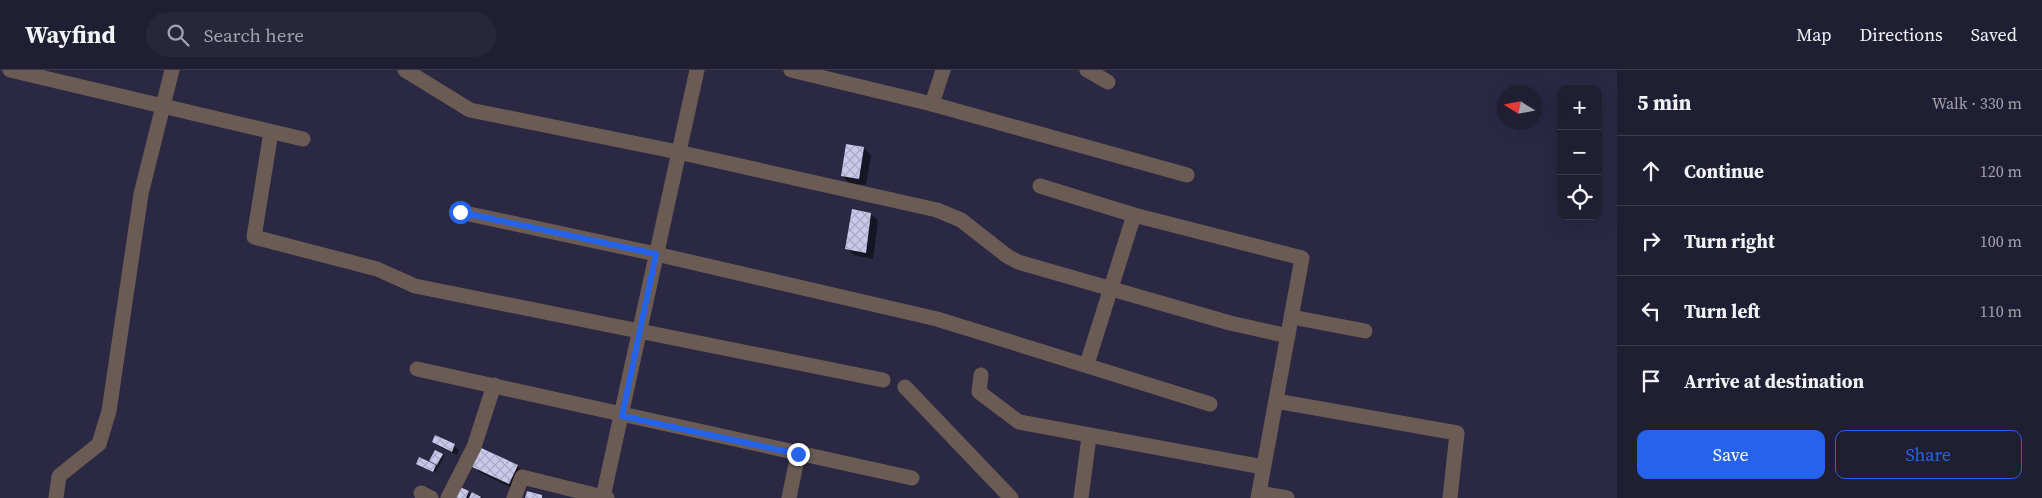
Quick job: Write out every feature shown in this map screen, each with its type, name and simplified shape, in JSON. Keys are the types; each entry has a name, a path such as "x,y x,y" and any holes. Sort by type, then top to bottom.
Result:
{"street":[{"path":"10,70 303,139"},
{"path":"56,498 59,476 99,444 104,427 141,194 172,70"},
{"path":"405,70 470,110 678,152 937,210 961,220 1007,256 1018,262 1230,323 1288,336"},
{"path":"514,498 522,477 605,498 697,70"},
{"path":"791,70 932,104 1187,175"},
{"path":"932,104 943,70"},
{"path":"1087,70 1108,82"},
{"path":"271,132 254,237 377,269 415,286 883,380"},
{"path":"1040,186 1134,215 1302,258 1258,496 1287,498"},
{"path":"460,212 656,254 937,319 1087,364 1210,404"},
{"path":"1087,364 1109,288 1134,215"},
{"path":"1292,317 1365,331"},
{"path":"417,369 494,385 622,416 912,478"},
{"path":"981,375 979,392 1019,422 1089,437 1264,467"},
{"path":"448,498 474,446 494,385"},
{"path":"905,387 1011,498"},
{"path":"1276,401 1457,432 1450,498"},
{"path":"1081,498 1089,437"},
{"path":"789,498 798,454"}],"building":[{"path":"846,144 864,147 859,179 841,176"},
{"path":"852,209 871,213 866,253 845,249"},
{"path":"435,435 455,444 452,452 432,442"},
{"path":"479,447 518,465 509,484 470,466"},
{"path":"435,450 443,454 437,465 429,461"},
{"path":"419,457 436,465 433,472 416,464"},
{"path":"460,487 469,491 466,498 455,498"},
{"path":"527,491 542,495 542,498 525,498"},
{"path":"472,492 481,497 469,498"}],"route":[{"path":"460,212 656,254 622,416 798,454"}]}
